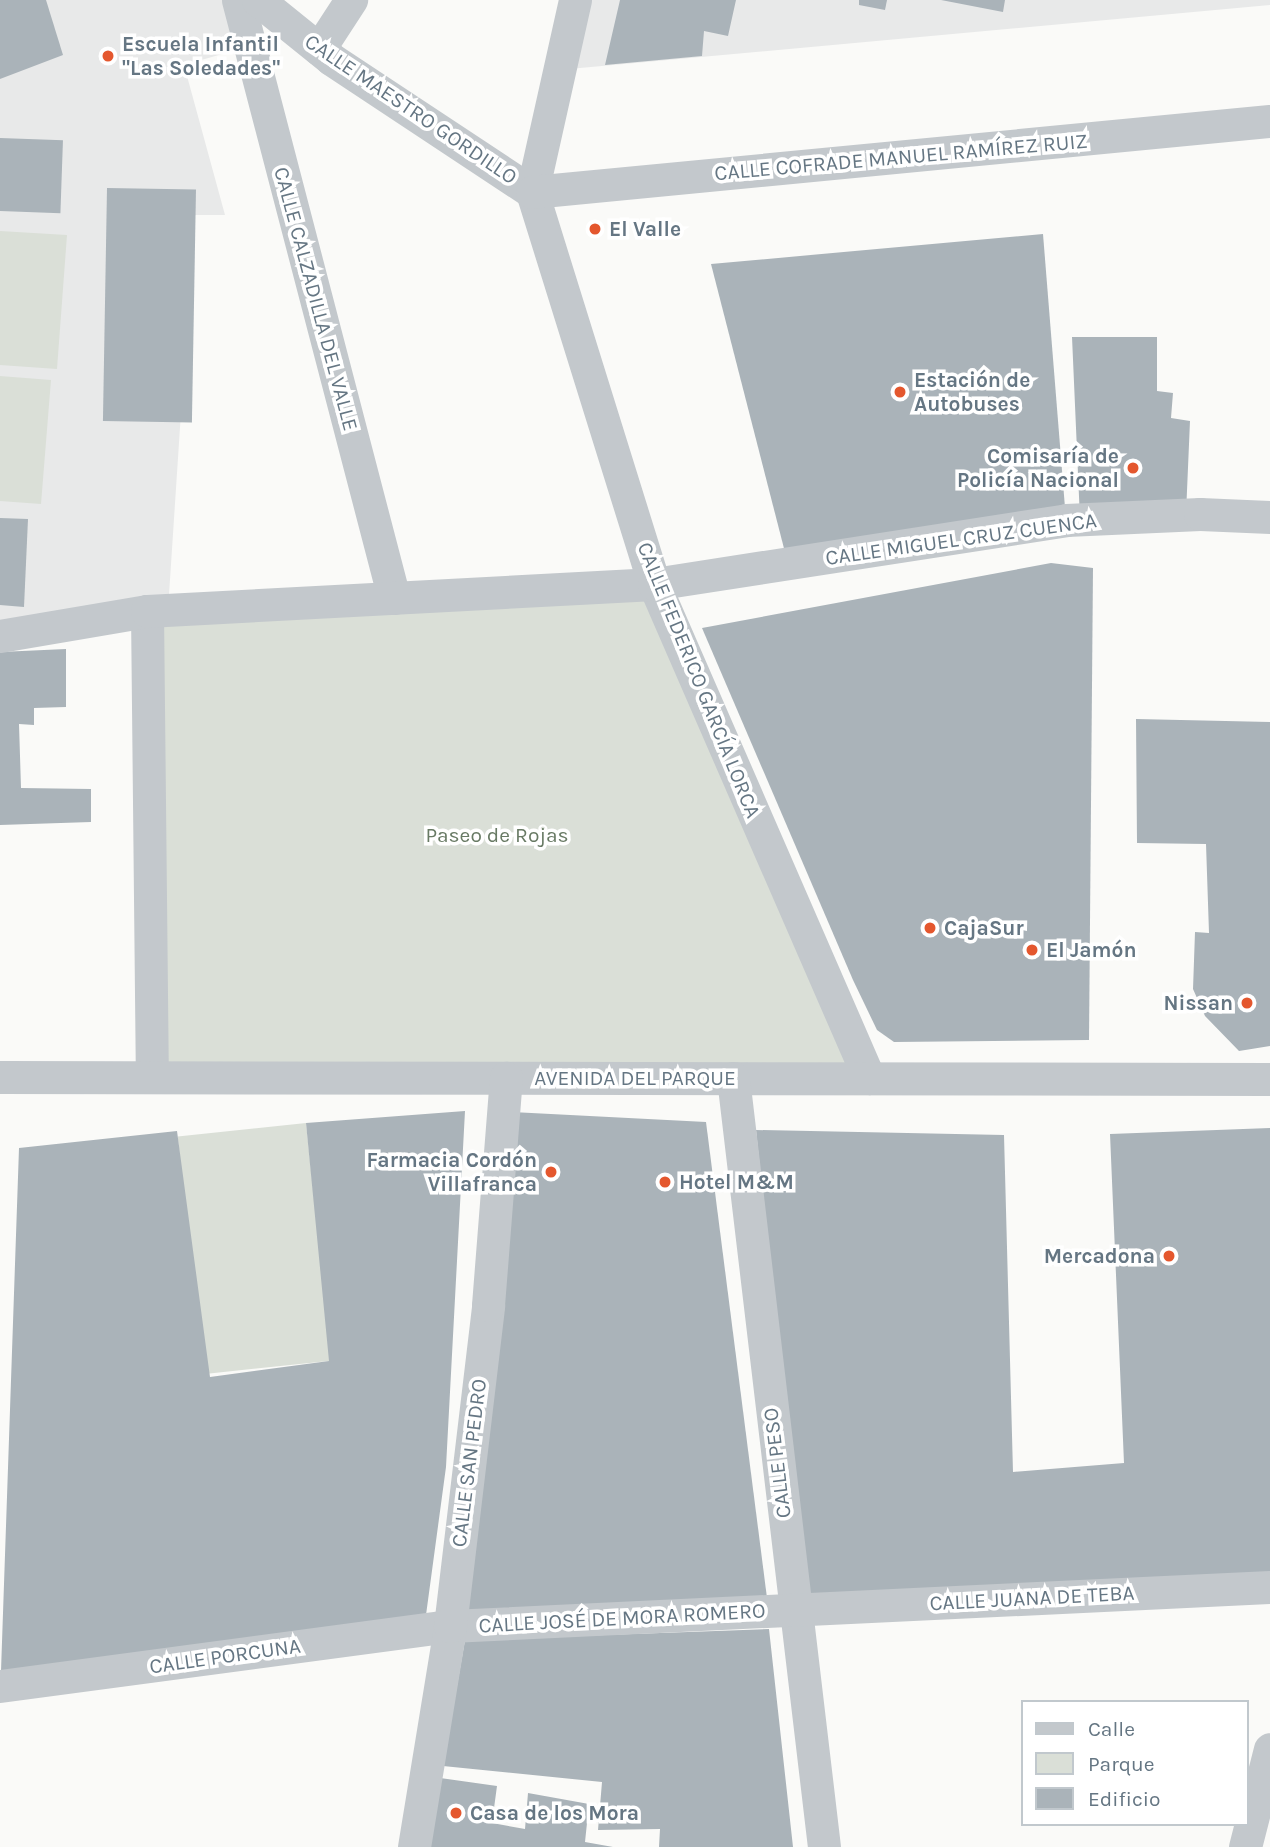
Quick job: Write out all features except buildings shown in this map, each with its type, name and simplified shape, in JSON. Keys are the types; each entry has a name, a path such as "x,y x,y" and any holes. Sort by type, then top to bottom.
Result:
{"street":[{"name":"CALLE CALZADILLA DEL VALLE","path":"238,0 394,597"},
{"name":"CALLE MAESTRO GORDILLO","path":"258,0 318,49 532,192"},
{"path":"318,49 351,0"},
{"path":"532,192 575,0"},
{"name":"CALLE COFRADE MANUEL RAMÍREZ RUIZ","path":"532,192 1270,121"},
{"name":"CALLE FEDERICO GARCÍA LORCA","path":"532,192 654,584 869,1079"},
{"name":"CALLE MIGUEL CRUZ CUENCA","path":"654,584 1066,520 1200,513 1270,517"},
{"path":"0,636 147,611 654,584"},
{"path":"147,611 152,1077"},
{"name":"AVENIDA DEL PARQUE","path":"0,1077 1270,1079"},
{"name":"CALLE SAN PEDRO","path":"414,1847 450,1626 488,1305 506,1078"},
{"name":"CALLE PESO","path":"733,1078 824,1847"},
{"name":"CALLE JUANA DE TEBA","path":"794,1610 1270,1587"},
{"name":"CALLE JOSÉ DE MORA ROMERO","path":"450,1626 794,1610"},
{"name":"CALLE PORCUNA","path":"0,1686 450,1626"},
{"path":"1245,1847 1270,1749"}],"shaded area":[{"path":"0,0 238,0 250,46 184,65 225,215 194,215 168,610 0,637"},
{"path":"575,0 1270,0 1270,5 558,70"}],"green space":[{"path":"0,231 67,235 57,369 0,365"},
{"path":"0,376 51,380 41,504 0,501"},
{"name":"Paseo de Rojas","path":"654,584 869,1078 152,1077 147,611"},
{"path":"306,1123 331,1361 203,1374 178,1136"}],"place":[{"name":"Escuela Infantil \"Las Soledades\"","path":"108,56"},
{"name":"El Valle","path":"595,229"},
{"name":"Estación de Autobuses","path":"900,392"},
{"name":"Comisaría de Policía Nacional","path":"1133,468"},
{"name":"CajaSur","path":"930,928"},
{"name":"El Jamón","path":"1032,950"},
{"name":"Nissan","path":"1247,1003"},
{"name":"Farmacia Cordón Villafranca","path":"551,1172"},
{"name":"Hotel M&M","path":"665,1182"},
{"name":"Mercadona","path":"1169,1256"},
{"name":"Casa de los Mora","path":"456,1813"}]}
